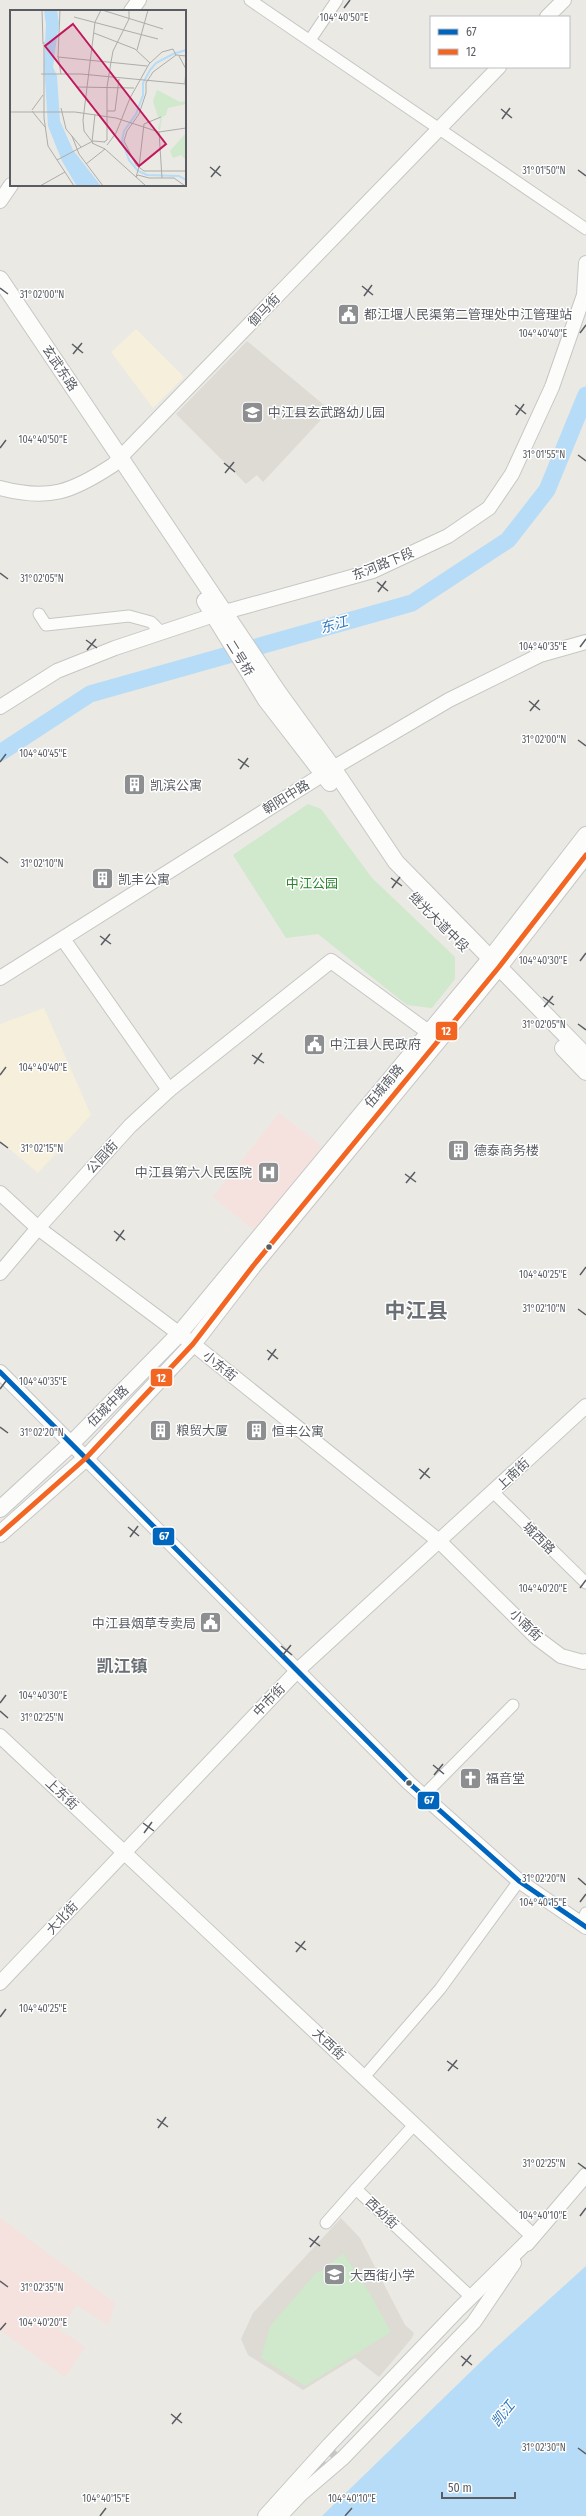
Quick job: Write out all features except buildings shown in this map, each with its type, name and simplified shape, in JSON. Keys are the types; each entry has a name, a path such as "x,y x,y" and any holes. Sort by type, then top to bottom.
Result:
{"main road":[{"name":"玄武东路","path":"0,279 116,462"},
{"name":"玄武东路","path":"0,297 116,462"},
{"name":"二号桥","path":"116,462 220,614 272,696"},
{"name":"继光大道中段","path":"272,696 396,862 586,1072"},
{"name":"伍城南路","path":"491,967 586,835"},
{"name":"伍城南路","path":"179,1334 586,854"},
{"name":"继光大道中段","path":"491,967 586,1056"},
{"name":"伍城南路","path":"193,1344 433,1036"},
{"name":"伍城中路","path":"0,1509 72,1444 179,1334"},
{"name":"伍城中路","path":"0,1534 86,1458 193,1344"}],"street":[{"path":"132,10 139,0"},
{"path":"250,0 586,229"},
{"path":"310,40 337,0"},
{"path":"548,16 564,0"},
{"name":"御马街","path":"0,488 26,495 63,492 86,483 116,462 498,68"},
{"path":"0,201 10,186"},
{"name":"东河路下段","path":"0,707 57,671 161,632 373,571 448,536 489,508 512,474 552,387 584,295 586,263"},
{"path":"39,614 46,625 129,616 151,622 161,632"},
{"name":"朝阳中路","path":"0,978 328,771 463,693 540,655 586,642"},
{"path":"63,939 169,1090"},
{"name":"公园街","path":"0,1273 38,1228 130,1126 169,1090 331,962 433,1036"},
{"name":"小东街","path":"0,1193 38,1228 193,1344 439,1541"},
{"path":"0,1372 423,1796 519,1881 585,1921"},
{"name":"上南街","path":"439,1541 586,1406"},
{"name":"城西路","path":"493,1492 586,1583"},
{"name":"小南街","path":"439,1541 537,1638 561,1656 583,1662 586,1661"},
{"name":"中市街","path":"124,1852 298,1670 439,1541"},
{"path":"423,1796 513,1705"},
{"name":"上东街","path":"0,1736 124,1852"},
{"name":"大北街","path":"0,1983 124,1852"},
{"name":"大西街","path":"124,1852 533,2236"},
{"path":"364,2077 440,1989 519,1881"},
{"name":"西幼街","path":"414,2125 356,2189 471,2296"},
{"path":"336,2451 466,2315 586,2175"},
{"path":"326,2223 356,2189"},
{"path":"265,2516 328,2445 471,2296 533,2236"},
{"path":"280,2516 301,2494 343,2458 474,2322 533,2236"}],"shaded area":[{"path":"136,329 184,377 153,408 111,352"},
{"name":"中江县玄武路幼儿园","path":"247,341 330,410 263,482 257,475 246,484 176,414"},
{"path":"44,1008 91,1115 38,1173 0,1141 0,1024"},
{"name":"中江县第六人民医院","path":"279,1113 322,1146 255,1231 213,1197"},
{"path":"0,2218 115,2303 108,2325 77,2305 59,2329 85,2347 65,2377 0,2330"},
{"name":"大西街小学","path":"341,2218 360,2238 405,2325 414,2333 412,2338 379,2377 355,2358 303,2390 248,2355 241,2339 253,2313"}],"green space":[{"name":"中江公园","path":"308,804 321,809 372,878 455,957 455,979 432,1008 407,1005 318,934 286,938 233,855"},
{"path":"343,2253 371,2295 391,2332 305,2386 261,2358 270,2326 315,2274 326,2268"}],"water":[{"name":"凯江","path":"586,2266 586,2516 322,2516 491,2352"}],"waterway":[{"name":"东江","path":"0,753 90,694 412,603 508,540 547,490 586,395"}],"tunnel":[{"path":"301,2487 336,2451"}],"transit line":[{"name":"12","path":"0,1534 86,1458 193,1344 253,1266 499,967 586,855"},
{"name":"67","path":"0,1372 409,1783 519,1881 586,1927"}],"place":[{"name":"都江堰人民渠第二管理处中江管理站","path":"348,314"},
{"name":"中江县玄武路幼儿园","path":"253,412"},
{"name":"凯滨公寓","path":"134,785"},
{"name":"凯丰公寓","path":"102,879"},
{"name":"中江县人民政府","path":"314,1044"},
{"name":"德泰商务楼","path":"458,1150"},
{"name":"中江县第六人民医院","path":"268,1172"},
{"name":"粮贸大厦","path":"160,1430"},
{"name":"恒丰公寓","path":"257,1431"},
{"name":"中江县烟草专卖局","path":"211,1623"},
{"name":"福音堂","path":"471,1778"},
{"name":"大西街小学","path":"334,2275"}],"district":[{"name":"中江县","path":"416,1311"},
{"name":"凯江镇","path":"122,1666"}]}
